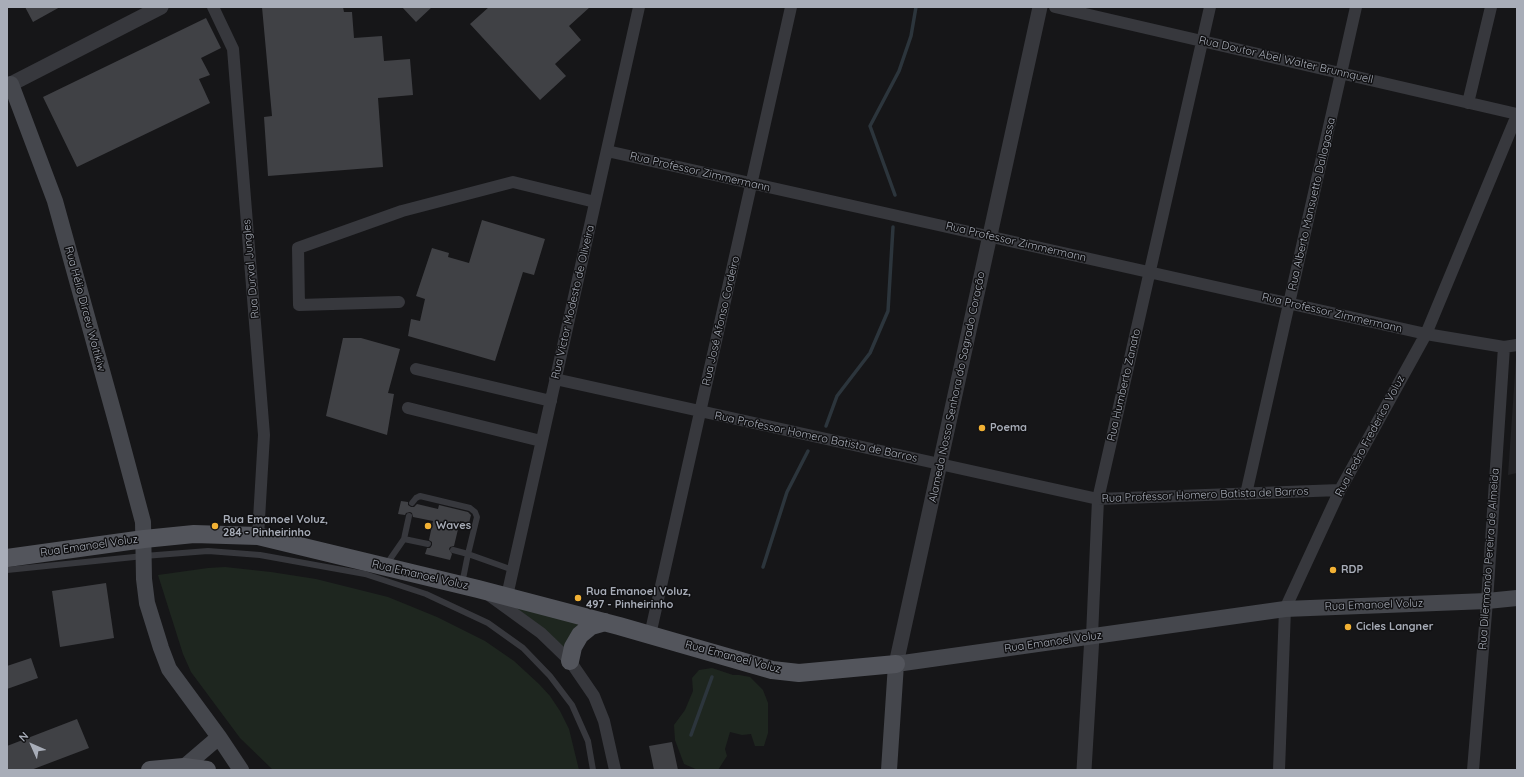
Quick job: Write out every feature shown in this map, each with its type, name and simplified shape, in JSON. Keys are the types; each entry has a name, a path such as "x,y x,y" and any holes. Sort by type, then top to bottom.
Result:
{"main road":[{"name":"Rua Hélio Dirceu Woitikiw","path":"9,85 55,200 143,522 144,579 147,603 161,648 169,669 219,737 241,770"},
{"name":"Rua Emanoel Voluz","path":"7,558 144,547 194,534 258,536 507,596 605,622 772,670 799,673 896,664 1284,609 1487,601 1517,598"},
{"path":"570,661 573,647 580,635 591,626 605,622"},
{"name":"Alameda Nossa Senhora do Sagrado Coração","path":"889,770 896,664"},
{"path":"184,768 219,737"},
{"path":"150,770 184,768 207,770"}],"street":[{"path":"9,85 161,7"},
{"name":"Rua Durval Jungles","path":"213,7 232,49 233,57 264,436 258,536"},
{"name":"Rua Victor Modesto de Oliveira","path":"507,596 639,7"},
{"name":"Rua José Afonso Cordeiro","path":"650,635 791,7"},
{"name":"Alameda Nossa Senhora do Sagrado Coração","path":"896,664 1040,7"},
{"name":"Rua Doutor Abel Walter Brunnquell","path":"1055,7 1517,114"},
{"name":"Rua Humberto Zanato","path":"1084,770 1098,500 1210,7"},
{"name":"Rua Alberto Mansuetto Dallagassa","path":"1246,494 1356,7"},
{"path":"1468,103 1491,7"},
{"name":"Rua Pedro Frederico Voluz","path":"1279,770 1284,609 1340,490 1426,334 1517,114"},
{"name":"Rua Professor Zimmermann","path":"607,151 1426,334 1504,347 1517,345"},
{"path":"400,302 299,306 298,248 402,211 513,182 595,202"},
{"name":"Rua Dilermando Pereira de Almeida","path":"1473,770 1487,601 1504,347"},
{"path":"416,370 550,401"},
{"name":"Rua Professor Homero Batista de Barros","path":"555,380 1098,500 1340,490"},
{"path":"408,408 542,441"},
{"path":"470,587 541,633 570,661 594,696 604,721 615,770"}],"lane":[{"path":"412,503 420,496 470,508 475,512 477,517 468,554 470,587"},
{"path":"385,567 404,539 409,516"},
{"path":"404,539 428,544"},
{"path":"7,570 144,547 260,555 365,574 426,594 488,623 517,644 550,676 572,706 588,741 593,770"},
{"path":"452,550 513,570"}],"shaded area":[{"path":"1516,359 1517,473 1508,475"},
{"path":"225,567 316,579 388,597 437,617 485,641 514,661 550,696 569,729 579,770 273,770 240,738 191,672 183,654 158,575"},
{"path":"519,603 593,622 567,652 516,609"},
{"path":"712,668 733,675 750,677 763,690 768,703 768,733 764,746 755,746 751,734 742,735 730,732 725,749 727,756 718,770 698,770 684,764 675,740 674,725 685,710 693,691 692,678 699,670"}],"building":[{"path":"25,7 60,7 33,22"},
{"path":"262,7 343,7 344,12 352,12 354,38 382,36 384,61 410,59 413,95 378,98 383,167 268,176 264,117 272,116"},
{"path":"402,7 432,7 416,22"},
{"path":"489,7 590,7 569,26 581,40 555,64 566,76 540,100 470,24"},
{"path":"206,18 221,48 201,58 210,75 199,79 210,103 77,167 43,97"},
{"path":"482,220 545,239 534,275 523,272 495,361 408,336 411,319 420,321 425,299 416,296 432,248 449,253 448,257 469,263"},
{"path":"343,338 361,338 400,349 388,393 394,394 387,435 326,416"},
{"path":"401,501 408,502 408,505 411,507 414,507 417,504 438,509 439,505 468,512 471,515 469,523 460,521 454,546 450,547 449,549 452,554 450,560 425,554 427,548 430,548 432,545 432,542 429,540 433,521 413,517 412,513 410,512 406,513 405,515 398,514"},
{"path":"106,583 114,638 60,647 52,591"},
{"path":"31,658 38,678 7,689 7,666"},
{"path":"77,719 89,748 31,770 7,770 7,746"},
{"path":"672,742 678,770 654,770 649,746"}],"waterway":[{"path":"895,195 870,126 899,71 911,36 916,7"},
{"path":"826,426 837,396 870,353 888,311 893,227"},
{"path":"763,567 787,492 808,451"},
{"path":"691,735 712,677"}],"place":[{"name":"Poema","path":"982,428"},
{"name":"Rua Emanoel Voluz, 284 - Pinheirinho","path":"215,526"},
{"name":"Waves","path":"428,526"},
{"name":"RDP","path":"1333,570"},
{"name":"Rua Emanoel Voluz, 497 - Pinheirinho","path":"578,598"},
{"name":"Cicles Langner","path":"1348,627"}]}
